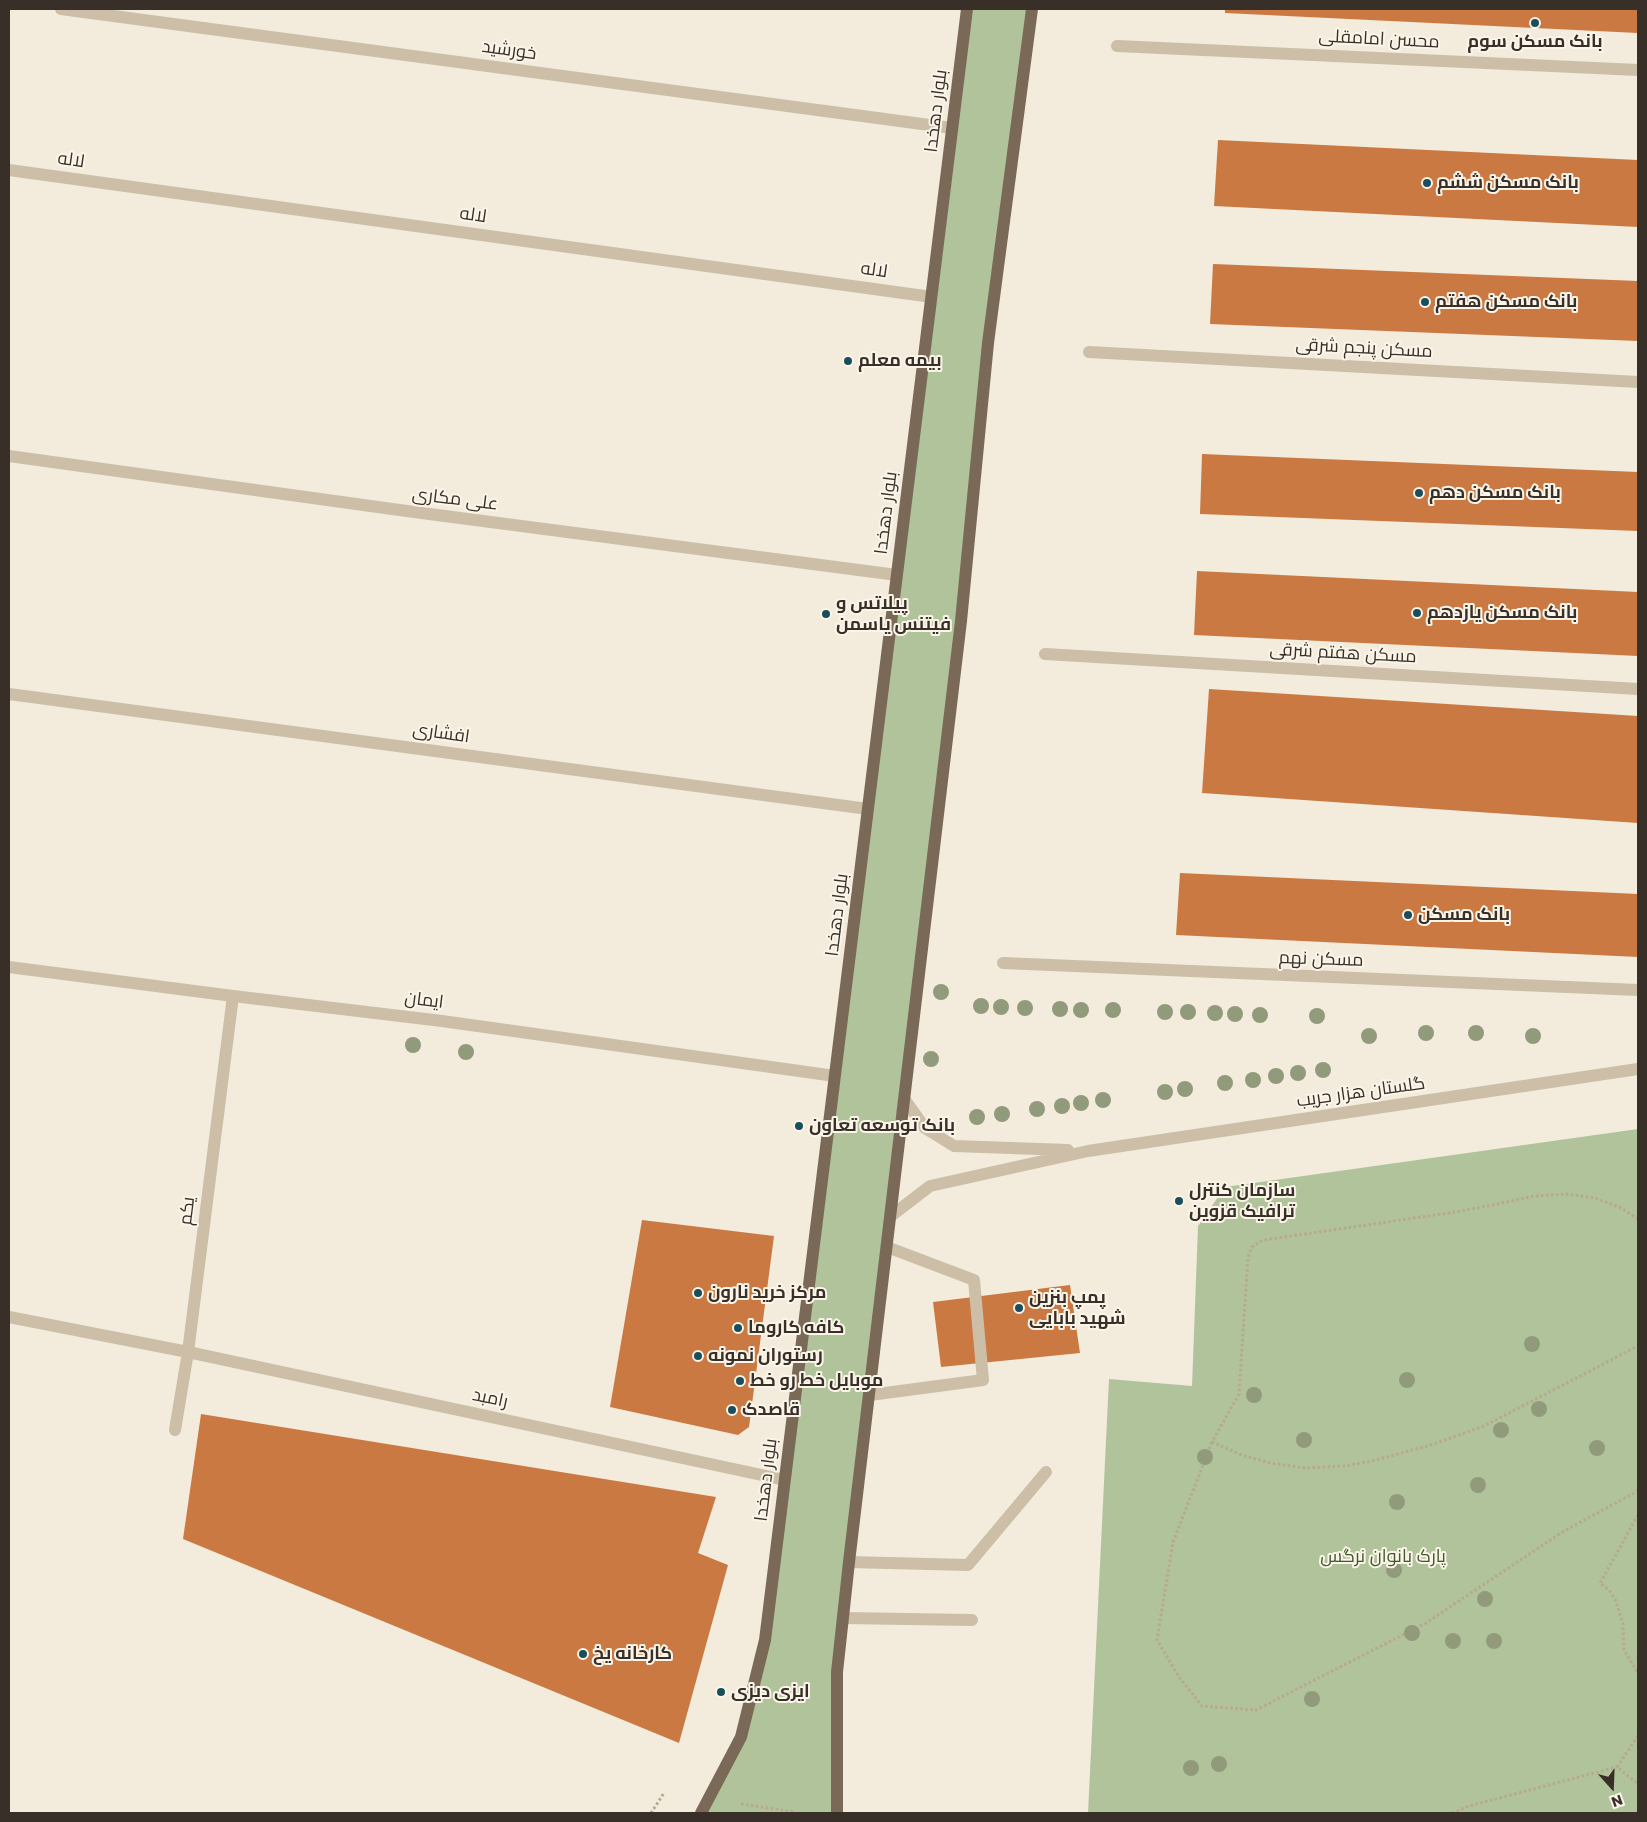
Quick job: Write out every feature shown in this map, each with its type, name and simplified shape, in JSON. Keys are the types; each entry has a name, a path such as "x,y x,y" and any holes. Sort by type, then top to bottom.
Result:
{"main road":[{"name":"بلوار دهخدا","path":"701,1813 741,1737 765,1640 967,9"},
{"path":"837,1813 837,1672 960,630 988,343 1032,9"}],"street":[{"name":"خورشید","path":"61,9 952,128"},
{"name":"محسن امامقلی","path":"1117,46 1638,70"},
{"name":"لاله","path":"9,170 932,297"},
{"name":"مسکن پنجم شرقی","path":"1089,352 1638,382"},
{"name":"علی مکاری","path":"9,456 414,512 897,575"},
{"name":"مسکن هفتم شرقی","path":"1045,654 1638,689"},
{"name":"افشاری","path":"9,694 868,809"},
{"name":"مسکن نهم","path":"1003,963 1638,990"},
{"name":"ایمان","path":"9,967 233,996 442,1020 835,1076"},
{"name":"یکم","path":"175,1430 188,1352 233,996"},
{"name":"گلستان هزار جریب","path":"1088,1151 1638,1069"},
{"path":"905,1100 925,1128 954,1146 1088,1151"},
{"path":"891,1216 930,1186 1088,1151"},
{"path":"870,1395 982,1380 974,1280 887,1248"},
{"name":"رامبد","path":"9,1318 188,1352 785,1480"},
{"path":"849,1562 968,1565 1046,1472"},
{"path":"843,1618 972,1620"}],"path":[{"path":"1638,1219 1621,1208 1595,1198 1567,1194 1534,1196 1476,1208 1263,1240 1252,1247 1248,1257 1239,1394 1212,1442 1173,1542 1157,1640 1179,1677 1202,1706 1256,1710 1426,1623 1564,1531 1638,1491"},
{"path":"1212,1442 1242,1455 1270,1464 1305,1468 1344,1466 1368,1462 1430,1445 1484,1426 1638,1346"},
{"path":"1638,1515 1600,1583 1609,1590 1615,1599 1624,1624 1624,1650 1638,1673"},
{"path":"1452,1813 1469,1806 1617,1767 1638,1736"},
{"path":"1617,1767 1638,1784"},
{"path":"651,1813 664,1793"},
{"path":"741,1804 795,1812"}],"green space":[{"path":"967,9 1030,9 843,1618 837,1813 701,1813 741,1737 765,1640"},
{"name":"پارک بانوان نرگس","path":"1638,1129 1638,1813 1088,1813 1109,1379 1192,1386 1198,1226 1225,1187"}],"building":[{"name":"بانک مسکن سوم","path":"1225,9 1638,9 1638,33 1225,13"},
{"name":"بانک مسکن ششم","path":"1218,140 1638,160 1638,227 1214,206"},
{"name":"بانک مسکن هفتم","path":"1213,264 1638,281 1638,341 1210,324"},
{"name":"بانک مسکن دهم","path":"1202,454 1638,472 1638,531 1200,514"},
{"name":"بانک مسکن یازدهم","path":"1197,571 1638,592 1638,656 1194,635"},
{"path":"1209,689 1638,716 1638,823 1202,793"},
{"name":"بانک مسکن","path":"1180,873 1638,894 1638,957 1176,935"},
{"name":"مرکز خرید نارون","path":"642,1220 774,1236 749,1427 738,1435 610,1407"},
{"path":"1070,1285 1080,1353 941,1367 933,1302"},
{"name":"کارخانه یخ","path":"201,1414 716,1497 698,1553 728,1565 679,1743 183,1539"}],"place":[{"name":"بانک مسکن سوم","path":"1535,23"},
{"name":"بانک مسکن ششم","path":"1427,183"},
{"name":"بانک مسکن هفتم","path":"1425,302"},
{"name":"بیمه معلم","path":"848,361"},
{"name":"بانک مسکن دهم","path":"1419,493"},
{"name":"بانک مسکن یازدهم","path":"1417,613"},
{"name":"پیلاتس و فیتنس یاسمن","path":"826,614"},
{"name":"بانک مسکن","path":"1408,915"},
{"name":"بانک توسعه تعاون","path":"799,1126"},
{"name":"سازمان کنترل ترافیک قزوین","path":"1179,1201"},
{"name":"مرکز خرید نارون","path":"698,1293"},
{"name":"پمپ بنزین شهید بابایی","path":"1019,1308"},
{"name":"کافه کاروما","path":"738,1328"},
{"name":"رستوران نمونه","path":"698,1356"},
{"name":"موبایل خط رو خط","path":"740,1381"},
{"name":"قاصدک","path":"732,1410"},
{"name":"کارخانه یخ","path":"583,1654"},
{"name":"ایزی دیزی","path":"721,1692"}]}
